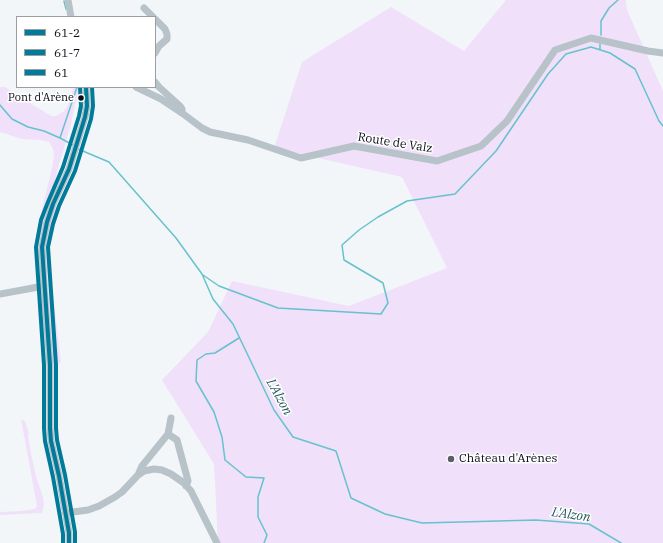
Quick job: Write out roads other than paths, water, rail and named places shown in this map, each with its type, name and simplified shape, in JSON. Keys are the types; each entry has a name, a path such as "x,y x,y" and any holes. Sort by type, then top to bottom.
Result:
{"street":[{"path":"68,0 71,16"},
{"path":"144,8 152,16"},
{"path":"156,20 165,29 167,39 156,50"},
{"name":"Route de Valz","path":"138,88 161,99 198,126 210,132 248,140 301,158 354,146 437,161 481,146 507,121 555,50 591,38 663,53"},
{"path":"156,83 180,106 182,113"},
{"path":"69,543 66,513 52,447 50,428 50,365 42,247 47,222 53,204 69,169 85,117 87,106 86,88"},
{"path":"0,294 44,286"},
{"path":"138,475 142,466 168,434 171,418"},
{"path":"168,434 177,440 188,481 186,486"},
{"path":"66,513 88,510 99,506 122,492 144,470 162,470 171,474 191,491 218,543"}],"waterway":[{"path":"601,35 601,21 609,8 618,0"},
{"path":"64,1 66,9"},
{"path":"600,44 600,49"},
{"path":"203,275 219,286 278,308 381,314 388,303 383,283 344,260 342,245 359,230 378,217 407,201 455,194 496,151 548,74 566,54 591,47 610,53 635,69 659,121 663,126"},
{"path":"60,138 77,88"},
{"name":"L'Alzon","path":"0,105 12,119 28,127 44,131 73,145"},
{"name":"L'Alzon","path":"78,149 109,162 176,238 202,274 213,299 233,324 274,410 293,437 336,451 351,498 385,514 422,523 536,520 589,524 621,543"},
{"path":"239,338 215,353 206,354 197,360 196,381 214,412 222,437 225,460 246,477 264,478 258,497 258,517 267,535 264,543"}],"place":[{"name":"Pont d'Arène","path":"81,98"},
{"name":"Château d'Arènes","path":"451,459"}]}
